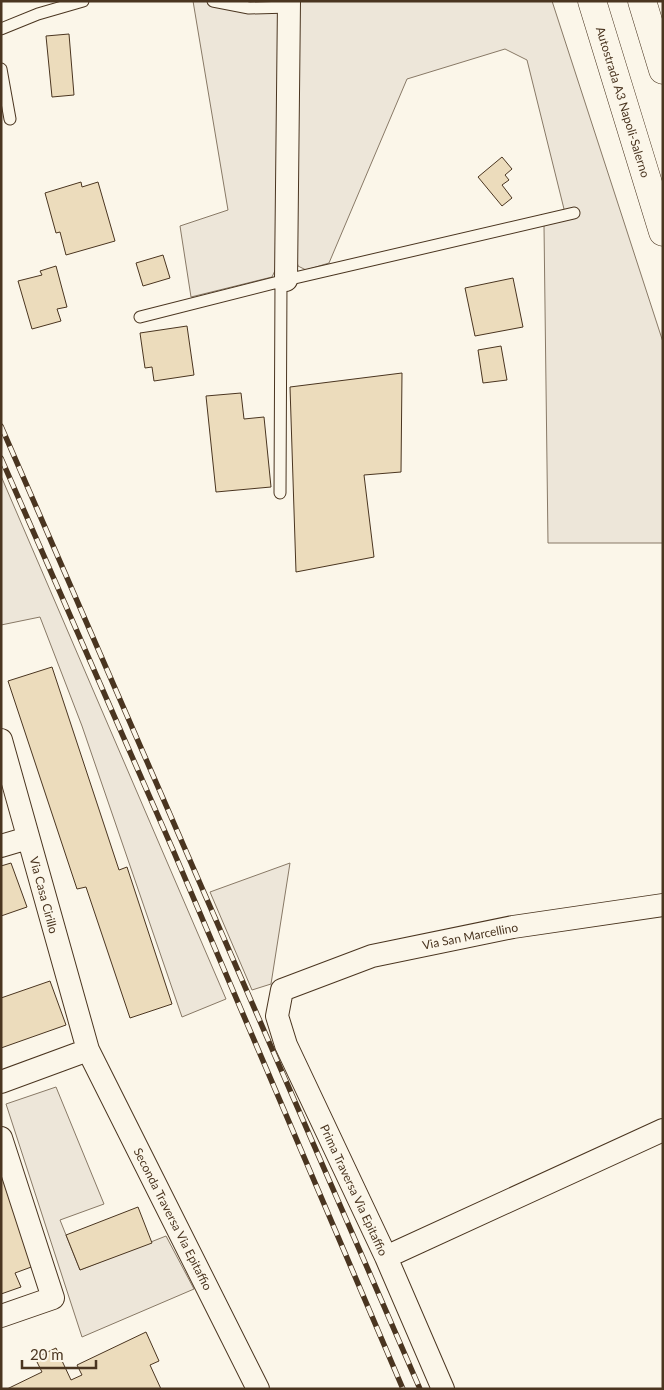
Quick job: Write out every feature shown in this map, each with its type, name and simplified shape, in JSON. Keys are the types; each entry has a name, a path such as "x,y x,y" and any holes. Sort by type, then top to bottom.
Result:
{"highway":[{"name":"Autostrada A3 Napoli-Salerno","path":"592,1 663,232"},
{"path":"642,1 663,70"}],"street":[{"path":"283,280 289,4"},
{"name":"Via Casa Cirillo","path":"1,740 88,1050"},
{"path":"1,846 28,838"},
{"name":"Via San Marcellino","path":"282,990 372,956 513,927 663,905"},
{"name":"Prima Traversa Via Epitaffio","path":"282,990 277,1016 286,1045 386,1257 443,1389"},
{"path":"1,1082 88,1050"},
{"name":"Seconda Traversa Via Epitaffio","path":"88,1050 258,1389"},
{"path":"386,1257 663,1130"},
{"path":"1,1138 53,1298 1,1316"}],"lane":[{"path":"1,29 38,14 83,1"},
{"path":"214,1 249,8 289,4"},
{"path":"1,69 10,119"},
{"path":"140,317 283,280 574,213"},
{"path":"280,493 283,280"}],"shaded area":[{"path":"193,1 282,1 280,260 272,277 191,297 180,226 228,210"},
{"path":"299,1 552,1 663,342 663,543 548,543 544,226 564,209 527,60 505,49 407,79 329,263 306,270 298,266 294,247"},
{"path":"1,476 226,999 182,1017 82,726 40,617 1,625"},
{"path":"290,863 271,984 252,990 210,892"},
{"path":"56,1087 104,1204 60,1220 80,1270 166,1236 194,1289 82,1337 6,1104"}],"building":[{"path":"69,34 74,95 52,97 46,36"},
{"path":"502,157 512,169 505,175 509,180 502,185 512,198 502,206 478,177"},
{"path":"81,182 82,187 98,182 115,241 66,255 60,232 56,233 45,193"},
{"path":"163,255 170,278 143,286 136,263"},
{"path":"56,266 67,307 57,309 61,321 32,329 18,281 42,275 40,271"},
{"path":"513,278 523,327 475,336 465,288"},
{"path":"187,326 194,375 154,381 152,367 145,368 140,333"},
{"path":"501,346 507,380 483,383 478,350"},
{"path":"402,373 401,472 364,475 374,557 296,572 290,387"},
{"path":"241,393 244,419 264,417 271,487 216,492 206,396"},
{"path":"52,667 119,870 127,867 172,1004 130,1018 86,887 77,889 8,681"},
{"path":"11,863 27,907 1,916 1,866"},
{"path":"50,981 66,1025 1,1048 1,998"},
{"path":"1,1174 34,1266 15,1273 21,1287 1,1294"},
{"path":"138,1207 152,1243 80,1270 66,1235"},
{"path":"146,1332 159,1361 150,1365 161,1389 7,1389 42,1372 35,1358 56,1348 71,1380 82,1375 77,1365"}],"railway":[{"path":"1,426 420,1389"},
{"path":"1,458 173,850 403,1389"}]}
